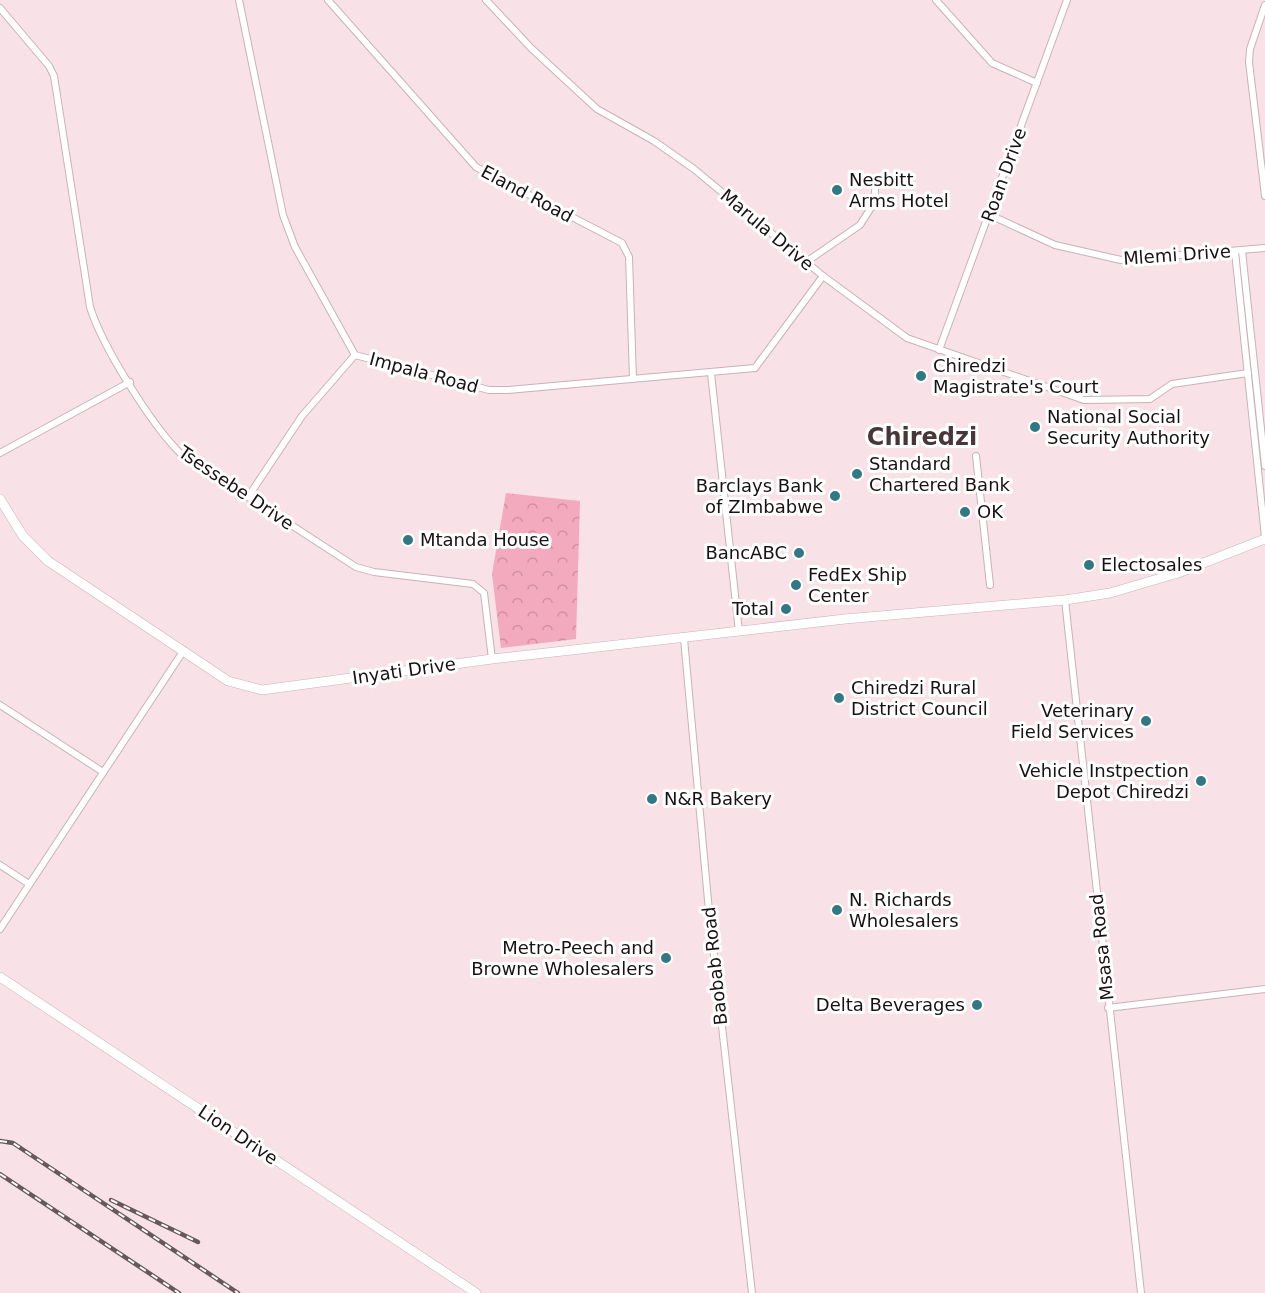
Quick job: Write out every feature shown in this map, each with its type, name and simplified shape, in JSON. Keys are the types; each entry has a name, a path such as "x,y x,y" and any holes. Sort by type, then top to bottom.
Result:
{"street":[{"name":"Impala Road","path":"239,0 282,215 295,248 355,355 489,390 755,368 823,276"},
{"name":"Eland Road","path":"328,0 476,167 622,243 629,257 633,379"},
{"name":"Marula Drive","path":"486,0 531,48 597,109 654,141 694,169 823,276 889,327 907,338 1084,400 1150,399 1172,384 1248,373"},
{"path":"936,0 992,63 1037,83"},
{"name":"Roan Drive","path":"939,350 1067,0"},
{"path":"1265,5 1250,49 1249,62 1265,196"},
{"name":"Tsessebe Drive","path":"0,8 49,66 54,76 90,307 102,338 165,438 180,453 356,567 374,572 473,584 484,593 492,659"},
{"path":"806,262 860,225 874,203 876,180"},
{"name":"Mlemi Drive","path":"990,215 1055,245 1121,260 1239,252 1265,248"},
{"path":"1239,252 1248,373 1265,538"},
{"path":"1239,252 1265,466"},
{"path":"248,497 302,417 355,355"},
{"path":"711,373 739,633"},
{"path":"0,453 130,382"},
{"path":"976,456 990,585"},
{"name":"Inyati Drive","path":"0,499 23,537 48,561 228,681 262,690 492,659 874,617 1065,600 1110,593 1178,573 1265,538"},
{"name":"Msasa Road","path":"1065,600 1141,1293"},
{"name":"Baobab Road","path":"684,639 709,911 752,1293"},
{"path":"0,929 184,650"},
{"path":"0,705 103,772"},
{"path":"0,865 29,884"},
{"name":"Lion Drive","path":"0,977 476,1293"},
{"path":"1108,1008 1265,989"}],"green space":[{"path":"506,493 580,501 576,639 501,648 492,574"}],"railway":[{"path":"0,1141 13,1143 238,1293"},
{"path":"0,1174 179,1293"},
{"path":"111,1200 198,1242"}],"place":[{"name":"Nesbitt Arms Hotel","path":"837,190"},
{"name":"Chiredzi Magistrate's Court","path":"921,376"},
{"name":"National Social Security Authority","path":"1035,427"},
{"name":"Standard Chartered Bank","path":"857,474"},
{"name":"Barclays Bank of ZImbabwe","path":"835,496"},
{"name":"OK","path":"965,512"},
{"name":"Mtanda House","path":"408,540"},
{"name":"BancABC","path":"799,553"},
{"name":"Electosales","path":"1089,565"},
{"name":"FedEx Ship Center","path":"796,585"},
{"name":"Total","path":"786,609"},
{"name":"Chiredzi Rural District Council","path":"839,698"},
{"name":"Veterinary Field Services","path":"1146,721"},
{"name":"Vehicle Instpection Depot Chiredzi","path":"1201,781"},
{"name":"N&R Bakery","path":"652,799"},
{"name":"N. Richards Wholesalers","path":"837,910"},
{"name":"Metro-Peech and Browne Wholesalers","path":"666,958"},
{"name":"Delta Beverages","path":"977,1005"}],"district":[{"name":"Chiredzi","path":"922,437"}]}
